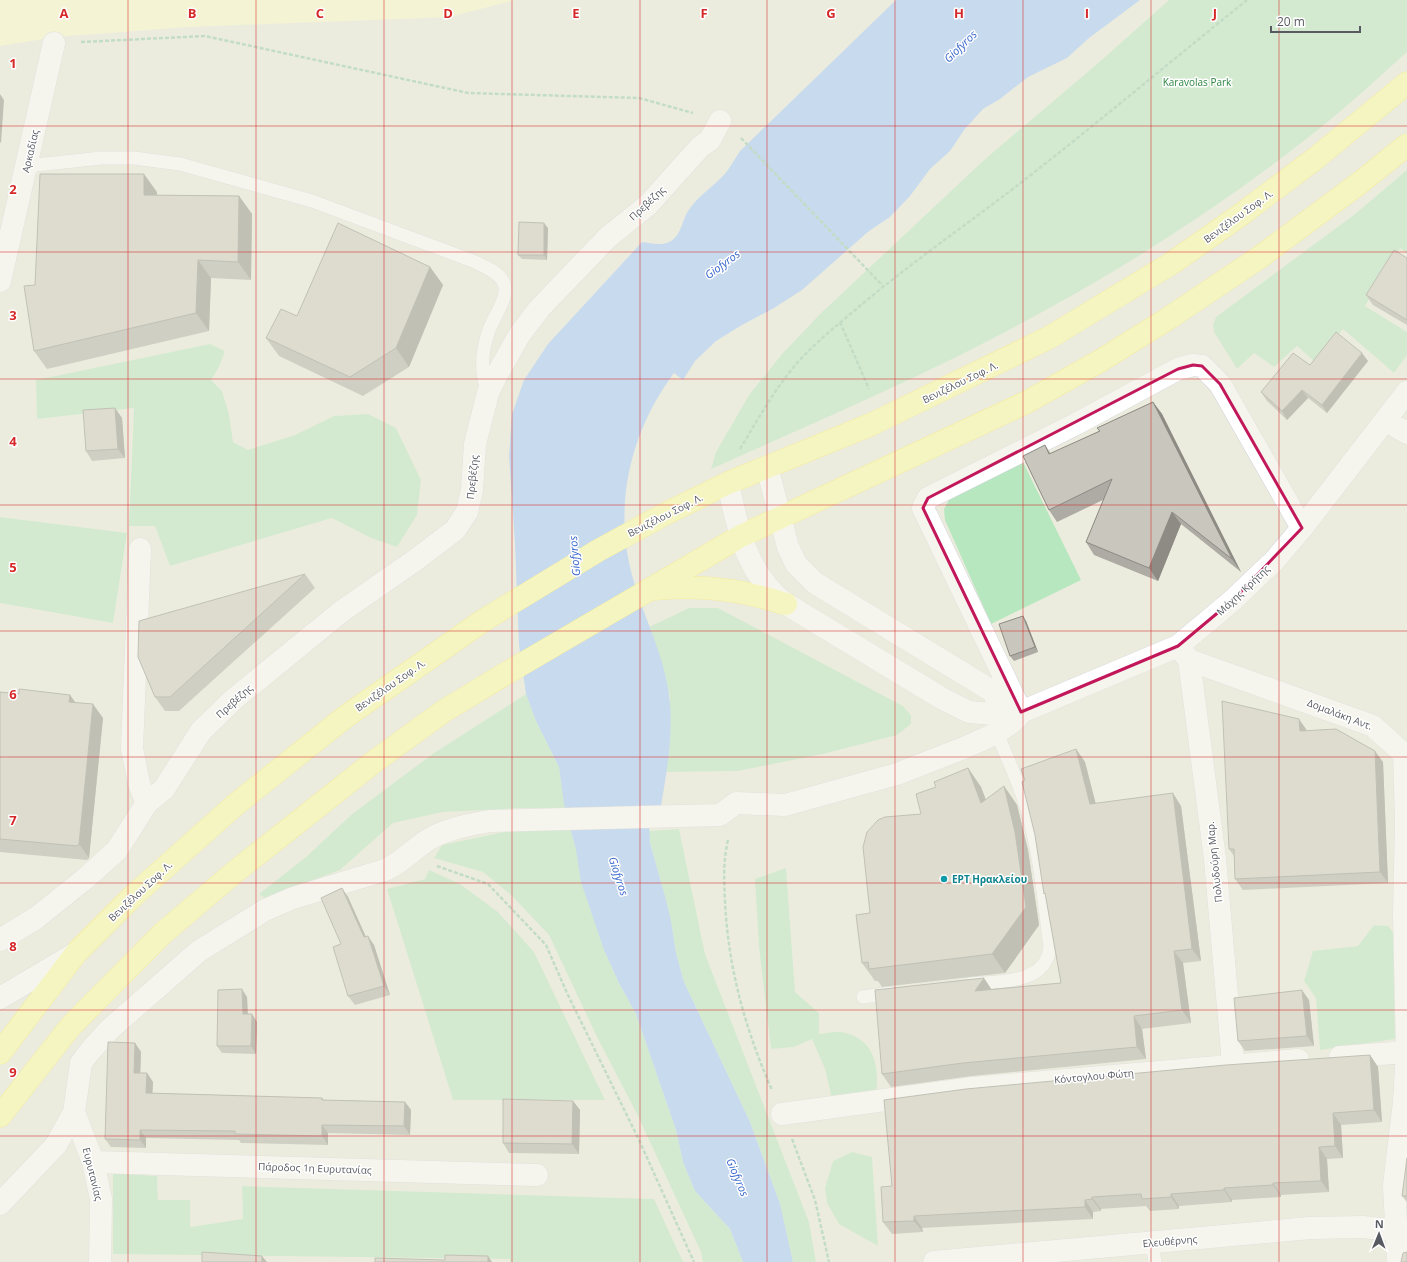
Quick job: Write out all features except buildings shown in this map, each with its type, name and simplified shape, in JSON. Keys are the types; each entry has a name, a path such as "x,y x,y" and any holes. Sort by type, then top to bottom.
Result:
{"main road":[{"name":"Βενιζέλου Σοφ. Λ.","path":"0,1053 76,953 133,896 235,805 344,717 484,620 586,558 667,513 728,483 872,424 1050,337 1172,263 1239,216 1322,153 1407,84"},
{"path":"0,1116 70,1027 163,933 236,872 375,761 444,711 645,591 741,536 1019,406 1100,361 1176,314 1260,257 1361,182 1407,145"},
{"path":"645,591 687,587 719,588 749,593 786,604"}],"street":[{"name":"Αρκαδίας","path":"0,281 54,43"},
{"name":"Πρεβέζης","path":"0,940 36,918 86,878 117,850 147,803 164,789 202,731 234,699 342,611 414,561 455,530 467,512 472,490 475,444 488,393 520,334 539,309 607,238 648,205 700,147 710,140 725,124"},
{"path":"1008,720 923,508 928,498 1055,435 1178,369 1193,365 1202,366 1220,384 1302,528"},
{"name":"Μάχης Κρήτης","path":"736,803 785,805 897,774 935,760 1008,720 1183,653 1253,583 1302,528 1407,392"},
{"path":"1386,421 1407,433"},
{"path":"767,467 788,547 796,564 815,583 992,691 1008,720"},
{"path":"728,483 741,536 758,576 773,594 786,604 943,699 969,712 1008,720"},
{"path":"140,549 132,748 139,784 147,803"},
{"name":"Δομαλάκη Αντ.","path":"1183,653 1373,726 1406,754 1404,914 1407,1052 1404,1102 1395,1172 1394,1196 1402,1232 1398,1262"},
{"name":"Πολυδούρη Μαρ.","path":"1183,653 1215,859 1233,1064"},
{"path":"0,1204 56,1145 74,1112 81,1063 90,1051 110,1029 199,951 266,910 293,898 385,870 398,864 431,838 452,829 490,821 720,815 736,803"},
{"path":"0,998 76,953"},
{"name":"Κόντογλου Φώτη","path":"782,1114 973,1088 1233,1064 1407,1052"},
{"name":"Ευρυτανίας","path":"74,1112 93,1162 101,1199 100,1262"},
{"name":"Πάροδος 1η Ευρυτανίας","path":"93,1162 537,1175"},
{"name":"Ελευθέρνης","path":"934,1262 1027,1252 1154,1252 1336,1226 1402,1232"}],"lane":[{"path":"27,166 101,158 134,158 180,164 312,201 473,260 498,274 504,282 506,289 489,330 483,361 483,380 488,393"},
{"path":"957,986 1019,979 1036,973 1044,965 1049,955 1050,947 1036,849 1031,825 1019,784 1008,720"},
{"path":"863,997 902,992"}],"path":[{"path":"728,483 730,470 737,454 775,391 798,362 840,322 883,286 1018,185 1247,0"},
{"path":"54,43 205,36 468,93 639,98 725,124 883,286"},
{"path":"840,322 869,389"},
{"path":"736,803 723,860 726,927 730,958 747,1026 815,1200 829,1262"},
{"path":"408,856 488,884 546,945 567,993 639,1140 694,1262"}],"highlighted area":[{"path":"1193,365 1202,366 1220,384 1302,528 1233,600 1178,646 1021,712 923,508 928,498 1178,369"}],"green space":[{"name":"Karavolas Park","path":"1169,0 1407,0 1407,52 1331,119 1267,169 1190,223 1110,274 1028,320 952,359 711,469 716,452 749,395 782,354 820,314 984,160 1097,64"},
{"path":"1407,170 1407,253 1400,248 1365,306 1407,332 1407,355 1394,373 1343,329 1315,362 1297,346 1274,367 1254,353 1237,369 1214,332 1213,325 1216,317 1355,214"},
{"path":"210,344 225,351 219,367 211,380 222,391 229,414 233,442 248,450 295,435 334,416 368,414 396,428 421,480 417,515 397,547 371,538 332,518 170,566 155,526 129,526 134,408 37,419 36,380"},
{"path":"1023,462 1081,580 991,624 945,520 944,509 949,500"},
{"path":"0,517 127,533 113,623 0,603"},
{"path":"689,608 718,608 903,706 911,715 911,724 897,735 823,754 738,771 666,772 670,724 670,696 649,627"},
{"path":"526,694 536,721 559,767 566,810 524,808 443,812 393,823 340,870 265,898 259,894 306,857 352,814 434,753"},
{"path":"570,827 604,950 619,983 636,1014 676,1130 683,1162 695,1191 730,1229 743,1262 703,1262 701,1252 637,1114 597,1037 549,935 511,895 483,872 434,858 442,845 514,830"},
{"path":"679,829 705,954 809,1222 816,1262 793,1262 780,1204 750,1122 684,982 676,953 671,921 648,831"},
{"path":"786,868 795,992 819,1013 819,1034 841,1032 852,1035 868,1046 875,1063 877,1073 876,1094 840,1102 831,1095 825,1069 812,1039 794,1047 771,1049 759,947 755,879"},
{"path":"429,870 460,884 498,912 534,952 605,1100 453,1100 387,889 425,879"},
{"path":"1374,925 1388,926 1393,932 1395,1039 1320,1050 1316,998 1304,981 1313,951 1358,946"},
{"path":"852,1152 872,1157 878,1246 839,1224 827,1203 825,1188 833,1161"},
{"path":"113,1173 157,1176 158,1200 190,1200 190,1227 243,1219 242,1186 654,1199 683,1262 510,1262 510,1259 113,1254"}],"sand":[{"path":"0,0 515,0 449,17 187,27 55,37 0,46"}],"water":[{"name":"Giofyros","path":"896,0 1140,0 1089,38 1067,58 1028,77 1000,99 983,109 964,130 950,151 930,169 910,196 890,217 869,231 802,290 774,308 716,341 695,361 683,380 674,373 658,396 636,447 629,473 625,500 625,527 628,555 638,596 654,638 667,680 671,722 669,750 661,806 648,806 650,843 665,896 676,953 684,982 750,1122 780,1204 793,1262 743,1262 730,1229 695,1191 683,1162 676,1130 636,1014 619,983 604,950 581,882 576,850 564,804 559,767 536,721 526,694 519,645 515,543 509,456 512,414 524,380 548,344 642,242 663,244 673,240 679,232 692,205 725,174 740,151"}],"place":[{"name":"ΕΡΤ Ηρακλείου","path":"944,879"}]}
